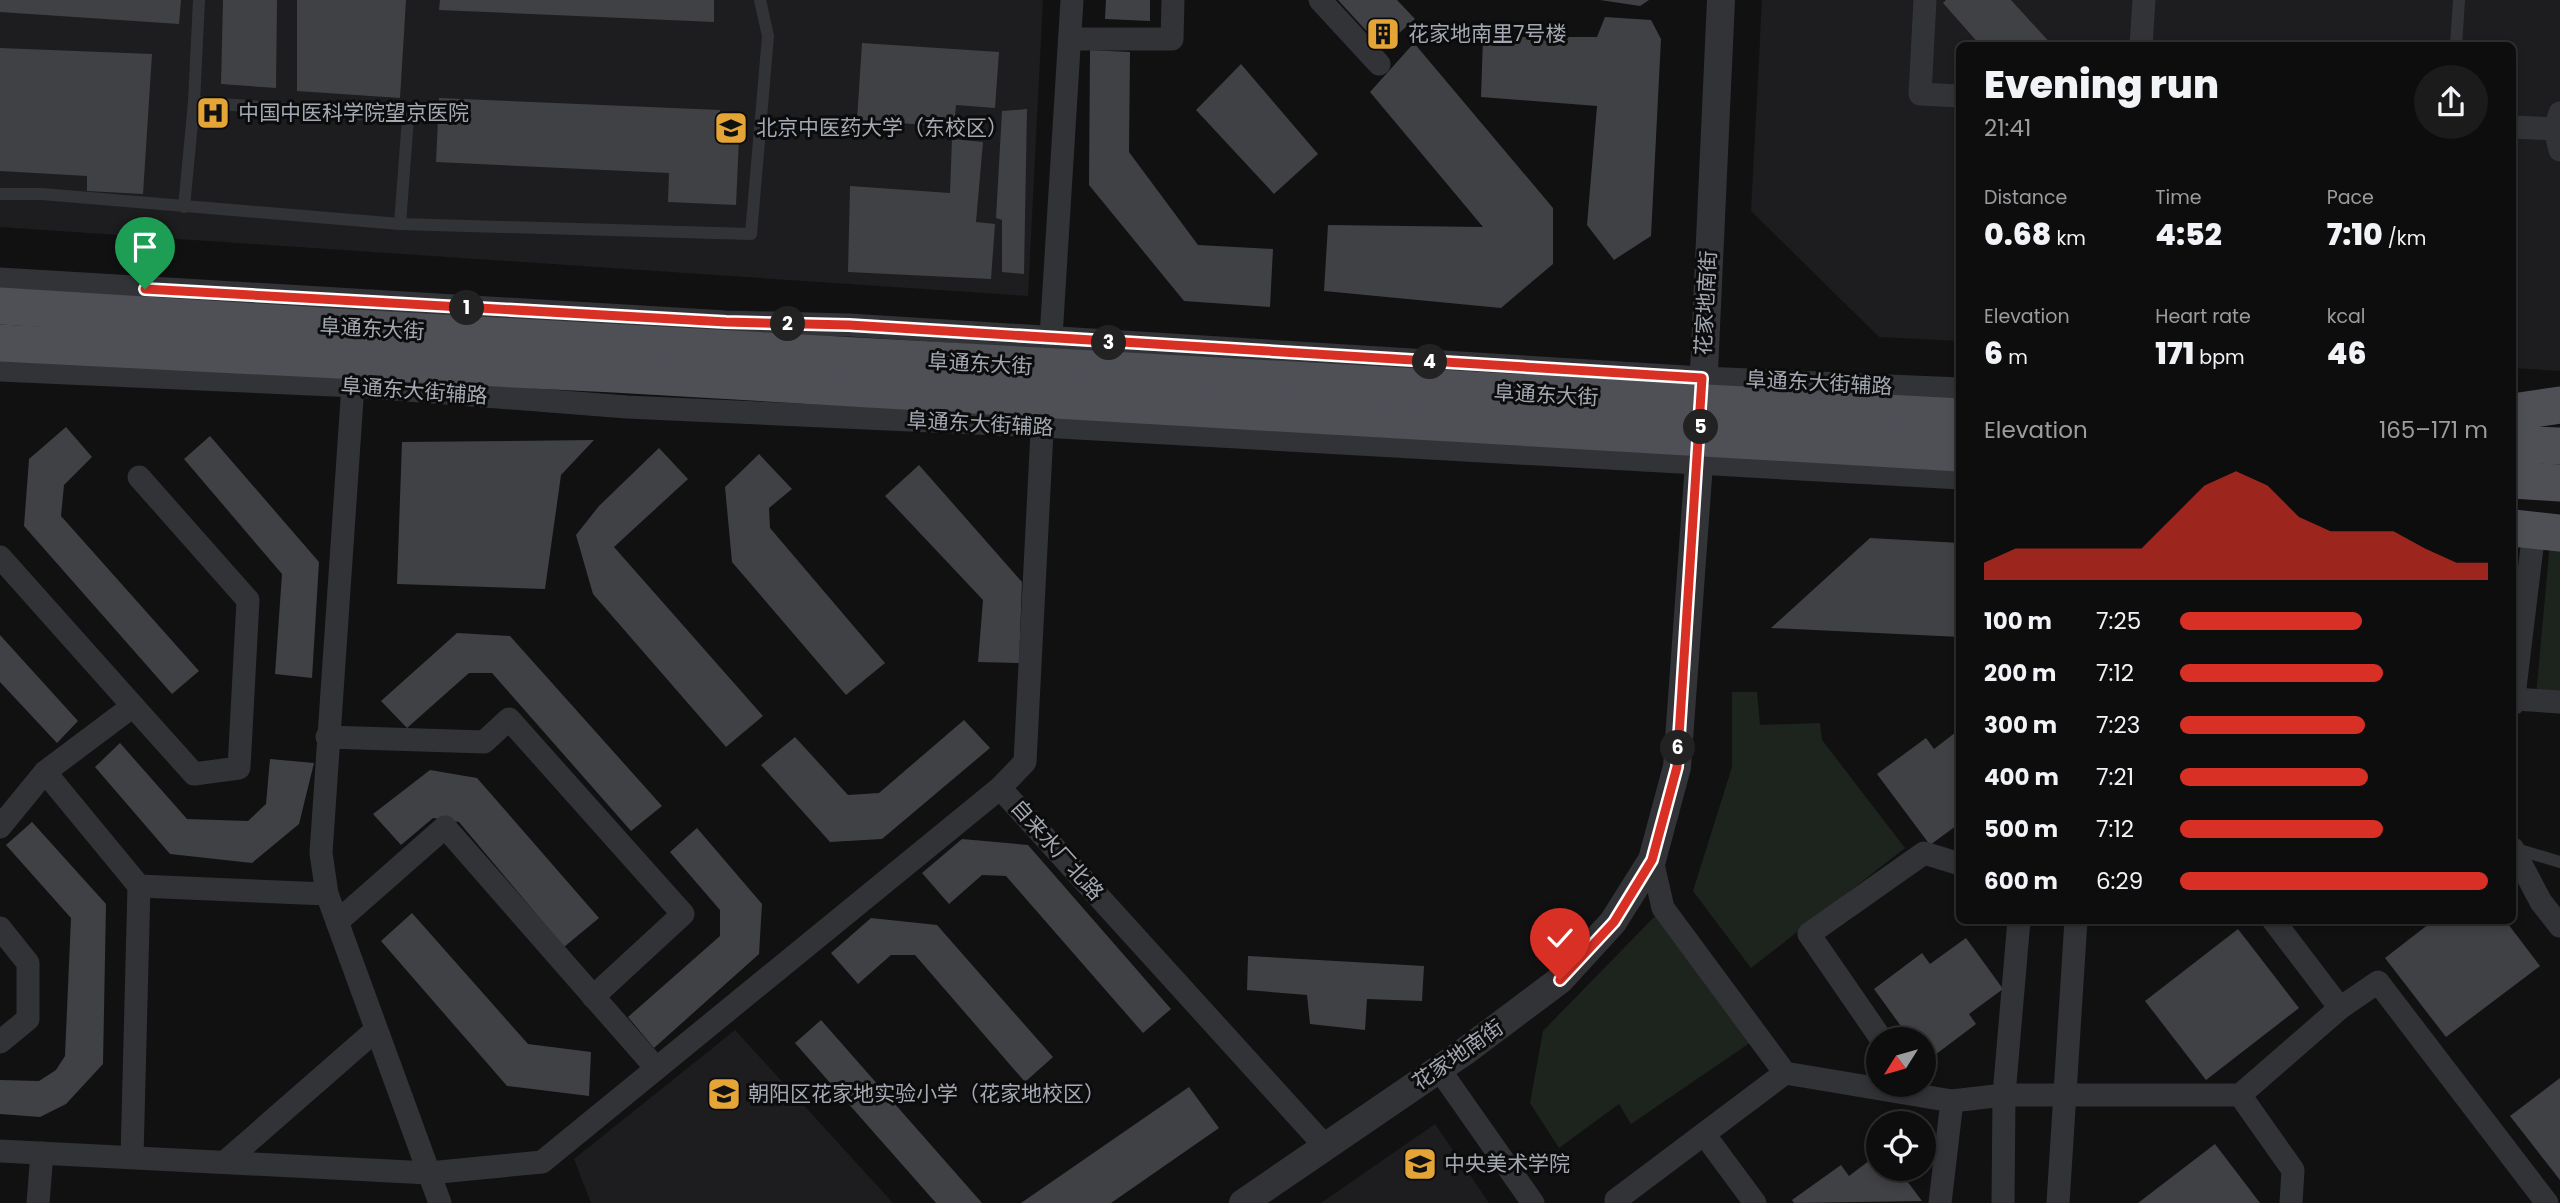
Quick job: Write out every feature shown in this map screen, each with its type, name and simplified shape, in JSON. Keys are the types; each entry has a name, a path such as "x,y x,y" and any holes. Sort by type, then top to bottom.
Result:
{"main road":[{"name":"阜通东大街","path":"0,306 1046,383 1701,420 1956,417"},
{"name":"阜通东大街","path":"0,343 354,374 1046,383"},
{"path":"2516,412 2560,405"},
{"name":"阜通东大街","path":"1701,420 1956,452"},
{"path":"2516,444 2560,446"},
{"path":"2516,480 2560,483"}],"street":[{"name":"自来水厂北路","path":"1072,0 1046,383 1025,762 1000,788 1325,1146"},
{"path":"1071,39 1172,39 1173,0"},
{"path":"1320,0 1379,64"},
{"name":"花家地南街","path":"1243,1203 1439,1069 1560,980 1614,922 1652,860 1677,767 1701,420 1721,0"},
{"path":"1925,0 1920,94 1956,96"},
{"path":"2141,42 2144,0"},
{"path":"2516,127 2558,131"},
{"name":"阜通东大街辅路","path":"0,279 726,322 849,325 1046,383 1701,420 1956,477"},
{"name":"阜通东大街辅路","path":"0,370 354,374"},
{"path":"354,374 321,853 327,894 440,1203"},
{"name":"阜通东大街辅路","path":"1701,420 1956,389"},
{"path":"0,557 194,775 239,768 248,600 139,477"},
{"path":"2516,679 2536,531"},
{"path":"2516,701 2560,702"},
{"path":"0,827 45,772 133,706"},
{"path":"327,737 484,742 509,719 683,914 593,997"},
{"path":"45,772 139,886 132,1157"},
{"path":"0,1151 429,1172 541,1162 1000,788"},
{"path":"337,922 445,827 656,1068"},
{"path":"1873,1027 1809,934 1924,853 1956,863"},
{"path":"2516,855 2541,902 2560,926"},
{"path":"1652,860 1663,908 1785,1073"},
{"path":"139,886 327,894"},
{"path":"2003,1203 2004,1095 2019,924"},
{"path":"2058,1203 2076,924"},
{"path":"2283,924 2340,1009"},
{"path":"0,929 28,963 28,1019 0,1042"},
{"path":"1936,1096 1952,1101 2004,1095 2240,1095 2340,1009 2378,982 2547,1203"},
{"path":"225,1162 376,1030"},
{"path":"1439,1069 1533,1203"},
{"path":"1616,1200 1785,1073 1866,1084"},
{"path":"2240,1095 2293,1171 2291,1203"},
{"path":"1940,1203 1952,1101"},
{"path":"1704,1134 1755,1203"},
{"path":"38,1203 42,1153"}],"lane":[{"path":"184,207 194,102 199,0"},
{"path":"0,194 42,194 400,224 751,234 768,36 760,0"},
{"path":"2456,42 2459,0"},
{"path":"194,102 408,118 400,224"},
{"path":"2516,850 2560,862"}],"shaded area":[{"name":"北京中医药大学（东校区）","path":"0,0 1043,0 1028,296 0,227"},
{"path":"1762,0 2560,0 2560,371 2516,368 2516,42 1956,42 1956,341 1879,337 1751,211"},
{"path":"2550,543 2560,544 2560,698 2536,696"},
{"path":"1732,692 1757,692 1760,725 1820,723 1822,740 1905,848 1751,968 1693,891 1732,767"},
{"path":"1663,908 1760,1036 1631,1124 1619,1104 1559,1148 1530,1103 1543,1031"},
{"name":"朝阳区花家地实验小学（花家地校区）","path":"735,1030 893,1203 591,1203 574,1159"},
{"name":"中央美术学院","path":"1435,1124 1489,1203 1321,1203"}],"building":[{"path":"0,0 181,0 179,24 0,12"},
{"path":"223,0 277,0 276,88 221,84"},
{"path":"297,0 406,0 400,98 297,91"},
{"path":"440,0 714,0 714,22 439,10"},
{"path":"1106,0 1150,0 1150,21 1105,19"},
{"name":"花家地南里7号楼","path":"1338,0 1397,0 1415,19 1382,48"},
{"path":"1600,0 1649,0 1640,6"},
{"path":"1946,0 2011,0 2049,42 1977,42 1943,3"},
{"path":"1605,17 1651,20 1661,39 1651,236 1614,260 1587,225 1597,106 1481,97 1483,37 1597,37"},
{"path":"862,43 999,52 995,108 956,105 954,127 857,120"},
{"path":"1414,43 1553,208 1553,264 1501,308 1324,291 1328,225 1483,227 1370,92"},
{"path":"0,48 152,54 143,194 87,191 87,176 0,171"},
{"path":"1090,50 1130,52 1129,152 1198,245 1273,249 1270,307 1184,301 1089,185"},
{"path":"1241,64 1318,154 1274,194 1196,110"},
{"path":"439,98 720,110 719,137 739,138 736,205 668,202 669,173 436,162"},
{"path":"1027,109 1024,274 1002,272 1002,220 996,218 1002,111"},
{"path":"952,139 983,142 976,222 995,224 991,279 848,272 850,186 950,193"},
{"path":"66,427 92,457 64,485 61,516 199,671 172,694 24,526 29,459"},
{"path":"210,436 319,562 312,678 275,674 282,574 184,459"},
{"path":"594,440 561,475 545,589 397,584 402,442"},
{"path":"659,448 688,479 614,547 763,716 726,747 593,594 576,535 599,506"},
{"path":"759,454 792,489 769,508 770,528 885,663 846,695 732,562 725,487"},
{"path":"919,465 1022,582 1019,663 978,662 983,600 885,496"},
{"path":"1870,538 1956,543 1956,637 1771,628"},
{"path":"457,633 510,636 662,806 631,831 492,673 469,673 407,728 381,701"},
{"path":"0,635 78,721 57,743 0,682"},
{"path":"964,720 990,748 882,839 830,842 761,765 795,737 848,795 879,793"},
{"path":"1956,732 1956,826 1930,845 1877,774 1926,738 1934,749"},
{"path":"120,743 187,819 248,821 266,804 270,759 314,763 299,824 252,863 170,854 95,767"},
{"path":"430,770 477,778 599,918 564,947 459,822 433,818 401,845 373,814"},
{"path":"32,822 106,904 103,1064 66,1104 40,1117 0,1114 0,1080 39,1081 56,1070 65,1056 71,918 6,845"},
{"path":"697,828 762,904 759,954 654,1048 628,1017 720,936 720,910 670,852"},
{"path":"962,839 1028,845 1171,1009 1143,1033 1006,876 982,875 949,904 922,873"},
{"path":"412,913 528,1044 591,1052 589,1096 507,1086 381,941"},
{"path":"871,918 937,925 1053,1057 1025,1082 915,955 891,955 858,984 831,953"},
{"path":"2429,924 2508,924 2540,966 2446,1037 2385,958"},
{"path":"2238,929 2299,1008 2206,1080 2145,1001"},
{"path":"1966,938 2003,989 1969,1014 1976,1024 1936,1054 1936,1027 1902,1027 1874,989 1922,953 1930,964"},
{"path":"1248,956 1424,966 1422,1001 1367,999 1365,1030 1310,1024 1307,995 1247,990"},
{"path":"821,1020 982,1203 936,1203 795,1043"},
{"path":"2560,1078 2560,1180 2510,1116"},
{"path":"1189,1087 1219,1128 1111,1203 1021,1203"},
{"path":"2215,1144 2260,1203 2138,1203"},
{"path":"1866,1163 1866,1181 1907,1181 1922,1201 1794,1203 1792,1200 1841,1165 1849,1176"}],"place":[{"name":"花家地南里7号楼","path":"1383,34"},
{"name":"中国中医科学院望京医院","path":"213,113"},
{"name":"北京中医药大学（东校区）","path":"731,128"},
{"name":"朝阳区花家地实验小学（花家地校区）","path":"724,1094"},
{"name":"中央美术学院","path":"1420,1164"}],"route":[{"path":"145,289 726,322 849,325 1051,340 1702,378 1701,436 1677,767 1652,860 1614,922 1560,980"}]}
